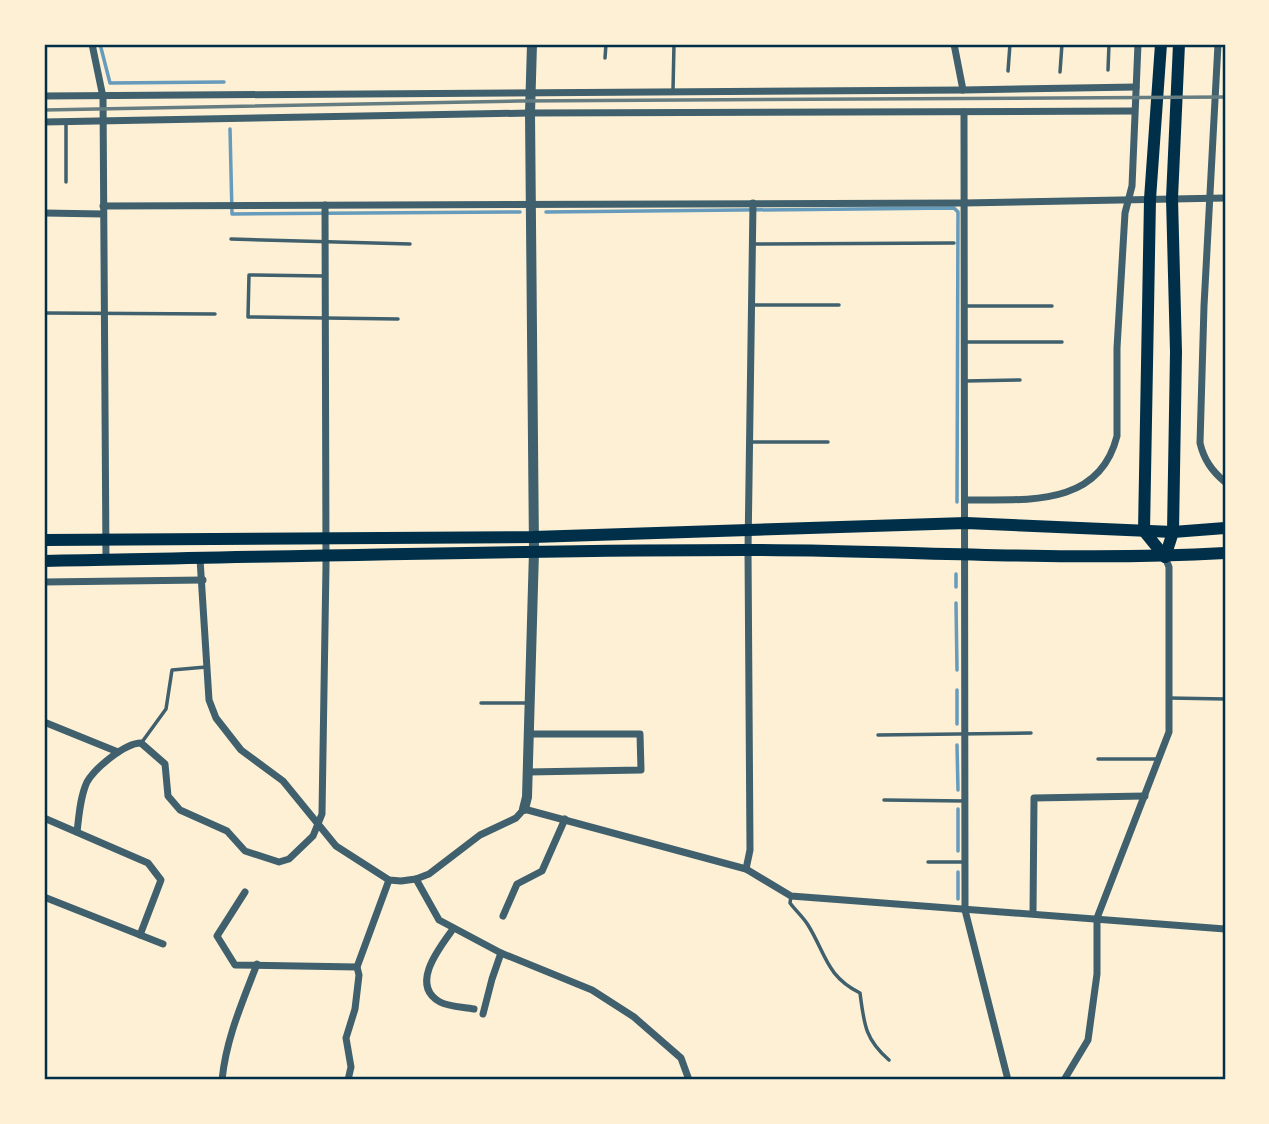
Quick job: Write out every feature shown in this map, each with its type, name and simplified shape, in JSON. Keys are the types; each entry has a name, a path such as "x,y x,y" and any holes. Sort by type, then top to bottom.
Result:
{"highway":[{"path":"1161,44 1150,199 1144,531 1165,556"},
{"path":"1165,556 1173,532 1176,352 1171,198 1179,44"},
{"path":"44,540 533,537 966,523 1173,532 1225,528"},
{"path":"44,561 534,551 748,550 1165,556 1225,553"}],"street":[{"path":"92,44 103,97 104,121 106,560"},
{"path":"200,559 209,700 216,718 241,750 283,781 299,798 318,827 336,846 389,880 416,879 429,874 480,835 516,818 524,809 528,772 534,551 530,113 532,44"},
{"path":"954,44 963,90"},
{"path":"966,500 1044,498 1068,493 1087,483 1101,469 1114,449 1117,436 1117,348 1128,200 1132,186 1138,44"},
{"path":"1218,44 1204,306 1200,443 1204,457 1225,482"},
{"path":"1216,86 1225,85"},
{"path":"44,96 1136,87"},
{"path":"44,122 530,113 1134,111"},
{"path":"1214,111 1225,111"},
{"path":"964,112 965,910 1008,1080"},
{"path":"44,214 236,205 964,203 1225,198"},
{"path":"746,869 750,850 748,531 753,203"},
{"path":"77,832 82,795 88,779 132,743 141,743 165,764 168,796 180,810 227,831 245,851 278,862 289,859 313,836 318,827 322,814 326,555 325,205"},
{"path":"44,533 68,540"},
{"path":"1064,1080 1088,1040 1097,974 1097,918 1169,732 1169,567 1165,556"},
{"path":"44,582 203,580"},
{"path":"44,722 118,752"},
{"path":"528,772 640,771 640,734 529,734"},
{"path":"1033,913 1034,798 1144,796"},
{"path":"524,809 746,869 791,896 1225,929"},
{"path":"44,818 148,863 161,880 140,934"},
{"path":"503,916 517,884 542,872 565,820"},
{"path":"416,879 439,920 501,953 592,990 634,1017 681,1058 689,1080"},
{"path":"348,1080 351,1068 346,1038 355,1009 359,975 357,968 389,880"},
{"path":"245,892 217,936 235,965 357,968"},
{"path":"44,897 163,944"},
{"path":"453,929 434,956 426,978 429,991 440,1002 474,1009"},
{"path":"483,1014 501,953"},
{"path":"222,1080 230,1033 257,964"}],"lane":[{"path":"605,58 606,44"},
{"path":"672,92 674,44"},
{"path":"1008,71 1010,44"},
{"path":"1060,72 1062,44"},
{"path":"1108,70 1109,44"},
{"path":"66,122 66,182"},
{"path":"231,239 410,244"},
{"path":"752,244 954,243"},
{"path":"325,276 249,275 248,317 398,318"},
{"path":"751,305 839,305"},
{"path":"965,306 1052,306"},
{"path":"44,313 215,314"},
{"path":"965,342 1062,342"},
{"path":"965,381 1020,380"},
{"path":"750,442 828,442"},
{"path":"141,743 166,709 172,670 206,667"},
{"path":"1169,698 1225,699"},
{"path":"481,703 530,703"},
{"path":"878,735 1031,733"},
{"path":"1098,759 1159,759"},
{"path":"884,800 965,801"},
{"path":"928,862 965,862"},
{"path":"791,896 790,904 808,925 824,959 843,985 860,993 864,1030 877,1049 889,1060"}],"waterway":[{"path":"100,44 110,83 224,82"},
{"path":"230,129 232,214 520,212"},
{"path":"546,212 954,208 958,212 957,502"},
{"path":"956,574 956,587"},
{"path":"956,603 957,670"},
{"path":"957,690 957,724"},
{"path":"957,745 958,790"},
{"path":"958,809 958,851"},
{"path":"958,872 958,899"}],"railway":[{"path":"44,110 519,101 1225,97"}]}
